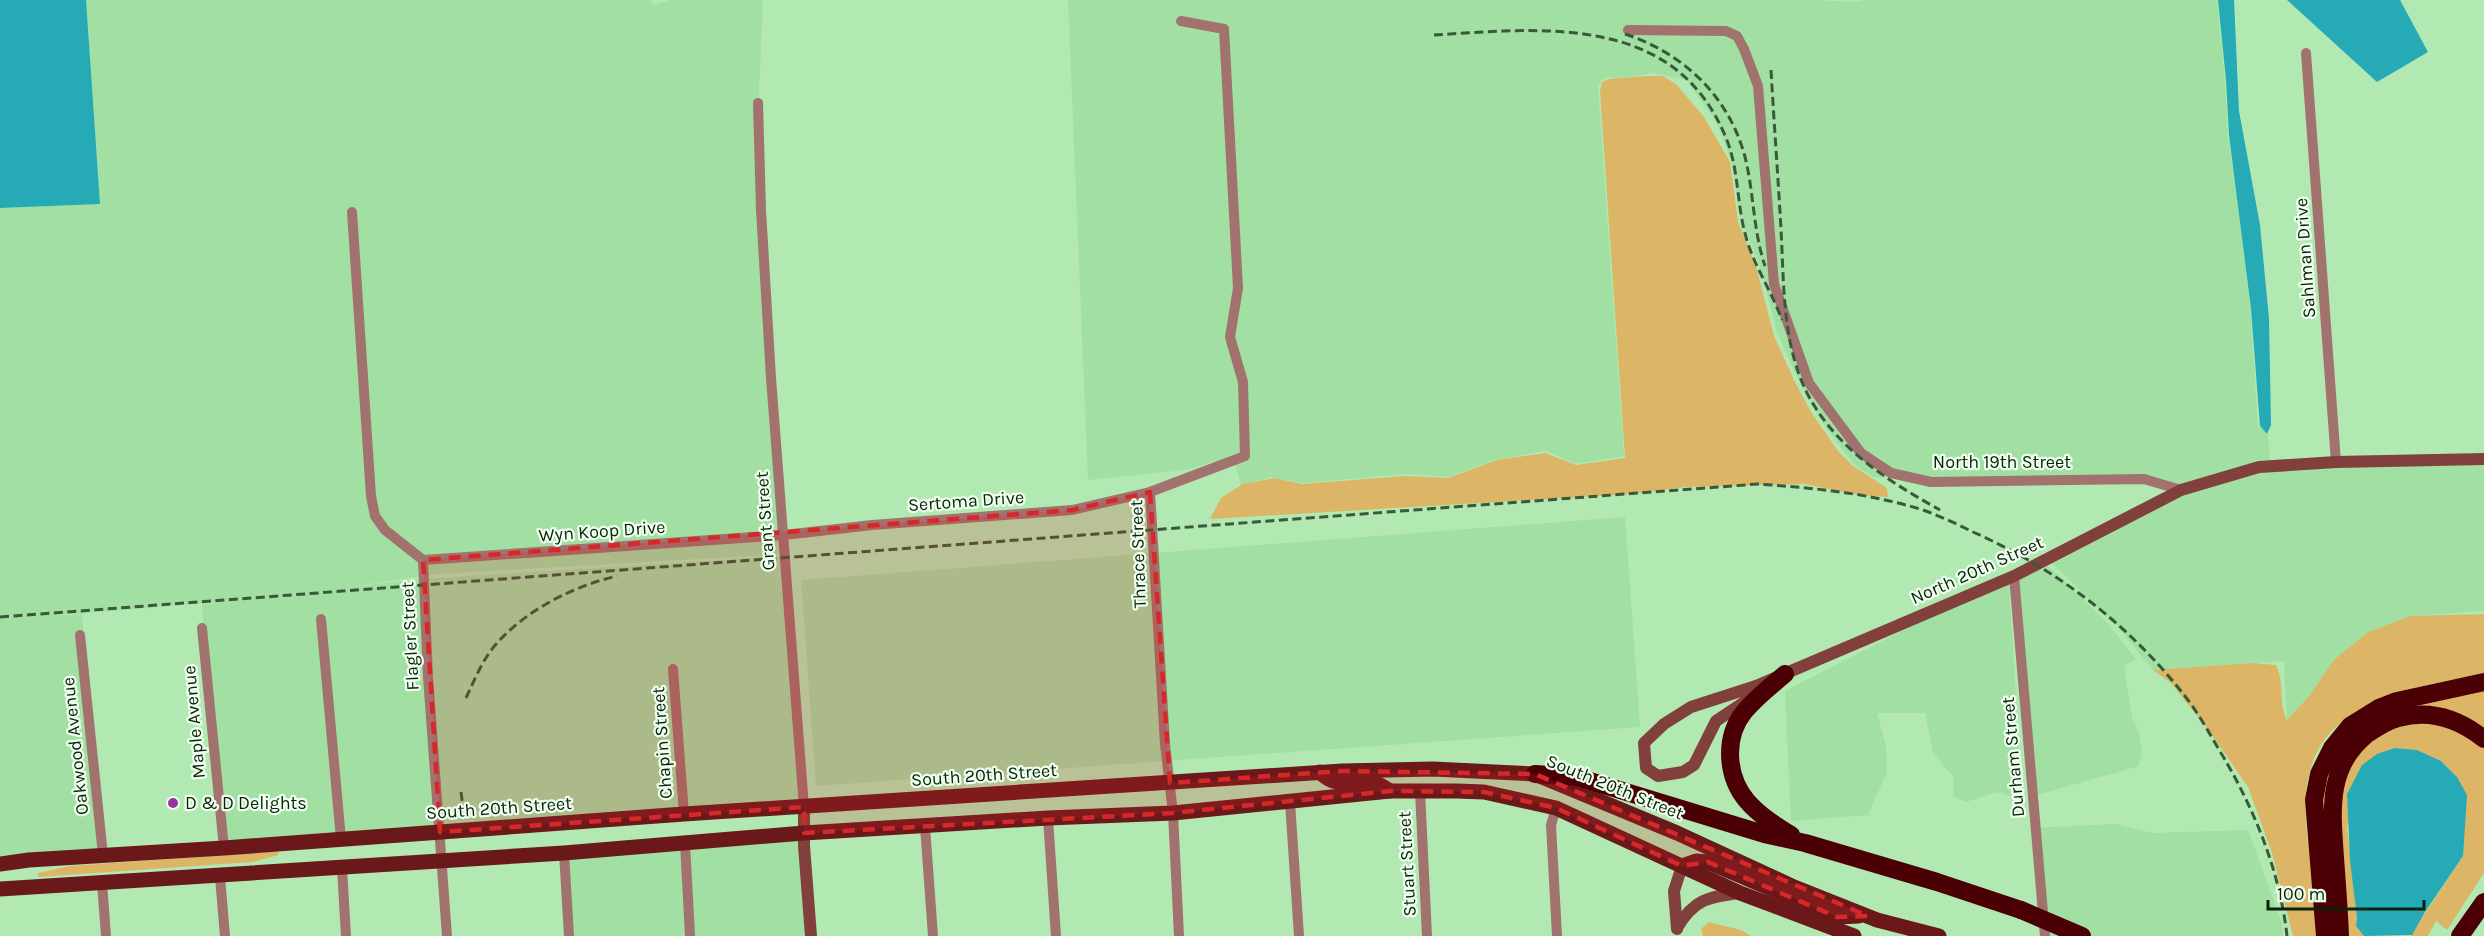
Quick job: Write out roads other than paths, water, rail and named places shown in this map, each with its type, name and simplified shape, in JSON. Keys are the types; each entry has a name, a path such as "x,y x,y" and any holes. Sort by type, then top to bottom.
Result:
{"highway":[{"path":"1785,674 1752,703 1739,720 1732,739 1730,760 1735,782 1746,801 1767,819 1805,843"},
{"path":"2337,936 2314,800 2319,774 2332,748 2350,726 2379,708 2397,701 2484,682"},
{"path":"2337,936 2331,807 2335,781 2351,749 2370,732 2385,723 2400,717 2418,715 2453,720 2484,739"},
{"path":"1536,774 1577,777 1764,834 1805,843 2021,910 2082,936"},
{"path":"2461,934 2479,909 2484,892"}],"main road":[{"name":"South 20th Street","path":"0,864 684,813 1320,772 1433,770 1536,774 1677,833 1794,888 1868,916 1940,936"},
{"path":"1320,772 1326,779 1341,784 1375,782 1390,791"},
{"path":"0,889 220,877 564,853 804,833 1173,813 1390,791 1484,792 1556,808 1740,893 1854,936"},
{"path":"1682,866 1696,861 1708,862 1837,917 1868,916"}],"street":[{"name":"Thrace Street","path":"1179,936 1173,813 1165,744 1150,492 1245,456 1243,382 1230,337 1238,288 1224,29 1181,21"},
{"name":"North 19th Street","path":"1628,30 1726,31 1737,36 1758,86 1774,284 1809,383 1861,453 1891,473 1931,482 2144,479 2181,490"},
{"name":"Sahlman Drive","path":"2306,52 2336,462"},
{"name":"Grant Street","path":"758,103 761,210 804,807 811,936"},
{"name":"Flagler Street","path":"352,212 371,496 375,516 385,530 423,560 428,677 447,936"},
{"path":"2181,490 2259,467 2336,462 2484,459"},
{"name":"North 20th Street","path":"1785,674 1716,721 1694,765 1683,772 1658,776 1646,768 1644,743 1664,724 1691,707 1785,674 2014,576 2181,490"},
{"name":"Sertoma Drive","path":"784,535 872,525 1072,510 1150,492"},
{"name":"Wyn Koop Drive","path":"423,560 784,535"},
{"name":"Durham Street","path":"2014,576 2045,936"},
{"path":"321,619 341,839"},
{"name":"Maple Avenue","path":"202,628 224,848"},
{"name":"Oakwood Avenue","path":"80,635 103,855"},
{"name":"Chapin Street","path":"673,669 684,813"},
{"name":"Stuart Street","path":"1420,791 1427,936"},
{"path":"1290,802 1299,936"},
{"path":"1556,808 1551,825 1557,936"},
{"path":"1048,818 1056,936"},
{"path":"926,826 933,936"},
{"path":"685,843 690,936"},
{"path":"564,853 569,936"},
{"path":"1677,932 1674,891 1682,866"},
{"path":"342,868 346,936"},
{"path":"220,877 225,936"},
{"path":"102,883 106,936"},
{"path":"1677,932 1685,914 1697,903 1712,897 1740,893"}],"water":[{"path":"0,0 86,0 100,204 0,208"},
{"path":"2218,0 2234,0 2239,111 2260,225 2269,319 2271,425 2267,434 2260,426 2251,309 2229,135"},
{"path":"2287,0 2400,0 2428,52 2377,82"},
{"path":"2395,748 2417,750 2441,761 2457,777 2467,795 2463,856 2412,935 2364,936 2356,926 2347,794 2362,765 2377,754"}],"railway":[{"path":"1434,35 1476,32 1563,32 1604,38 1643,50 1677,70 1706,101 1728,143 1746,237 1782,320"},
{"path":"1625,34 1646,42 1684,65 1701,80 1728,115 1745,157 1758,239 1765,266"},
{"path":"1771,70 1784,292 1789,335 1799,376 1820,414 1849,447 1883,475 1940,510"},
{"path":"0,617 1758,484 1841,492 1882,499 1923,510 2005,547 2065,583 2120,626 2145,650 2191,704 2236,779 2265,844 2279,889 2287,936"},
{"path":"466,698 493,648 523,619 568,593 617,576"},
{"path":"461,792 463,807"}],"place":[{"name":"D & D Delights","path":"173,803"}]}
